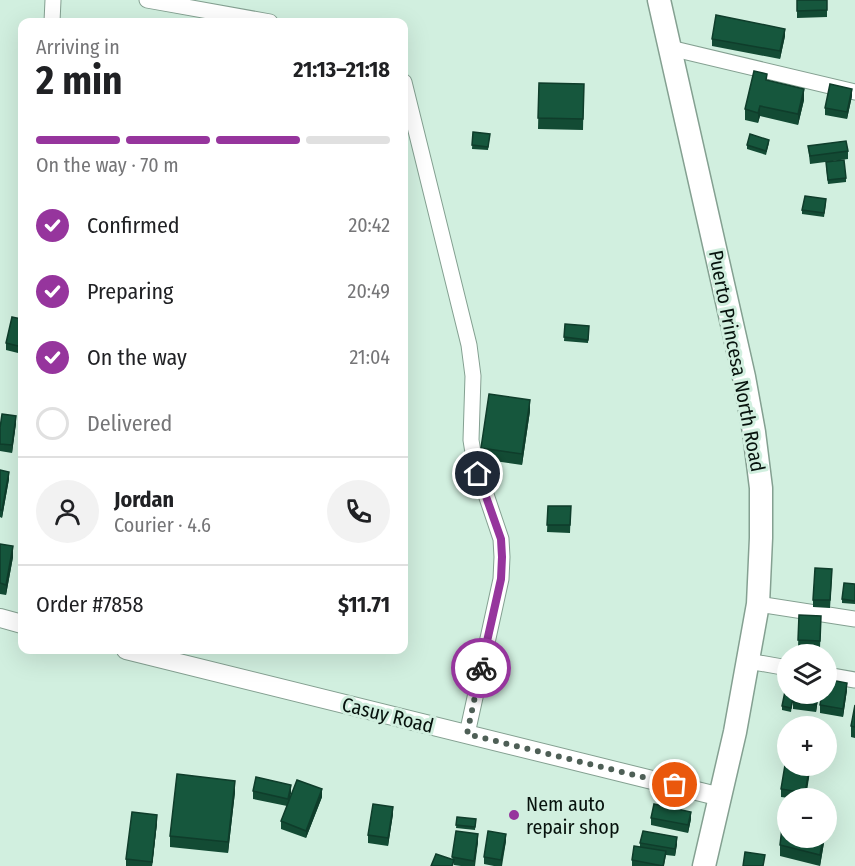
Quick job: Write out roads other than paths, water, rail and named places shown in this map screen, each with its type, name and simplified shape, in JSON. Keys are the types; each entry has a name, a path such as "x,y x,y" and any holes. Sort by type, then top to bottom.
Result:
{"main road":[{"name":"Puerto Princesa North Road","path":"659,0 744,377 761,488 758,604 721,797 704,866"}],"street":[{"path":"52,18 53,0"},
{"path":"147,0 248,18"},
{"path":"670,48 855,92"},
{"path":"408,98 469,345 473,376 470,423 474,459 501,539 501,579 467,734"},
{"path":"758,604 855,619"},
{"path":"0,618 18,623"},
{"name":"Casuy Road","path":"142,654 721,797"},
{"path":"748,661 777,666"},
{"path":"837,677 855,680"}],"place":[{"name":"Nem auto repair shop","path":"514,815"}]}
